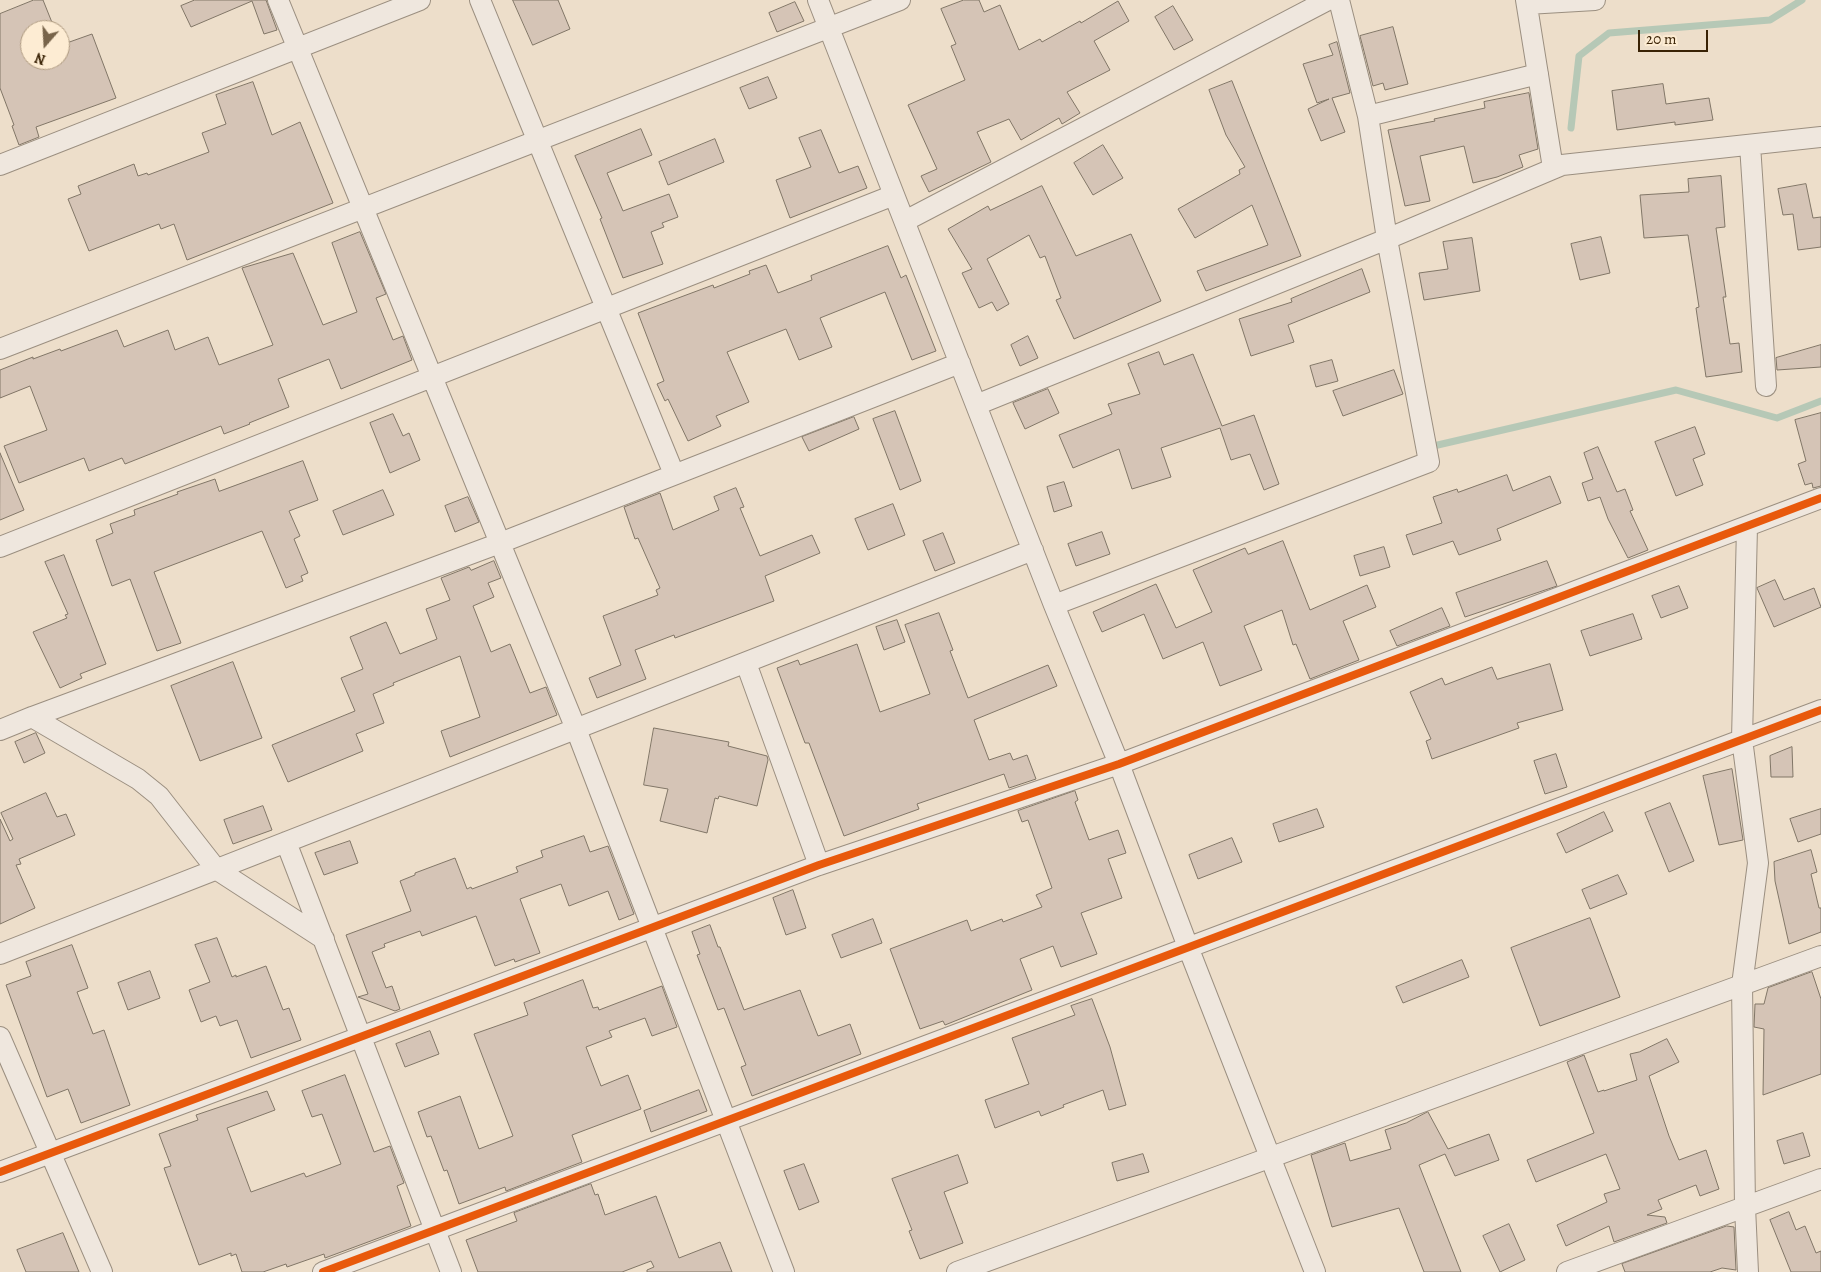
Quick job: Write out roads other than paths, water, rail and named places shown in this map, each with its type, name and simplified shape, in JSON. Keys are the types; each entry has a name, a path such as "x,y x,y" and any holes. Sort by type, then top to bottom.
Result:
{"street":[{"path":"278,0 576,729 784,1272"},
{"path":"0,165 420,0"},
{"path":"480,0 674,474"},
{"path":"818,0 1054,605 1119,764 1315,1272"},
{"path":"0,348 900,0"},
{"path":"905,222 1328,0"},
{"path":"1054,605 1429,462 1386,239 1368,116 1339,0"},
{"path":"1553,168 1526,2 1595,0"},
{"path":"1368,116 1538,74"},
{"path":"976,405 1386,239 1562,165 1821,137"},
{"path":"1750,145 1766,386"},
{"path":"0,547 894,195"},
{"path":"0,730 500,543 960,363"},
{"path":"0,1172 819,864 1119,764 1821,498"},
{"path":"1747,527 1742,739 1758,862 1742,985 1745,1207 1748,1272"},
{"path":"0,954 1033,550"},
{"path":"746,662 819,864"},
{"path":"323,1272 1821,710"},
{"path":"32,717 138,779 158,796 216,869 324,939"},
{"path":"286,842 451,1272"},
{"path":"957,1272 1821,956"},
{"path":"0,1036 102,1272"},
{"path":"1566,1272 1821,1179"}],"waterway":[{"path":"1571,128 1579,56 1609,33 1770,20 1802,0"},
{"path":"1429,447 1676,390 1777,418 1821,401"}]}
